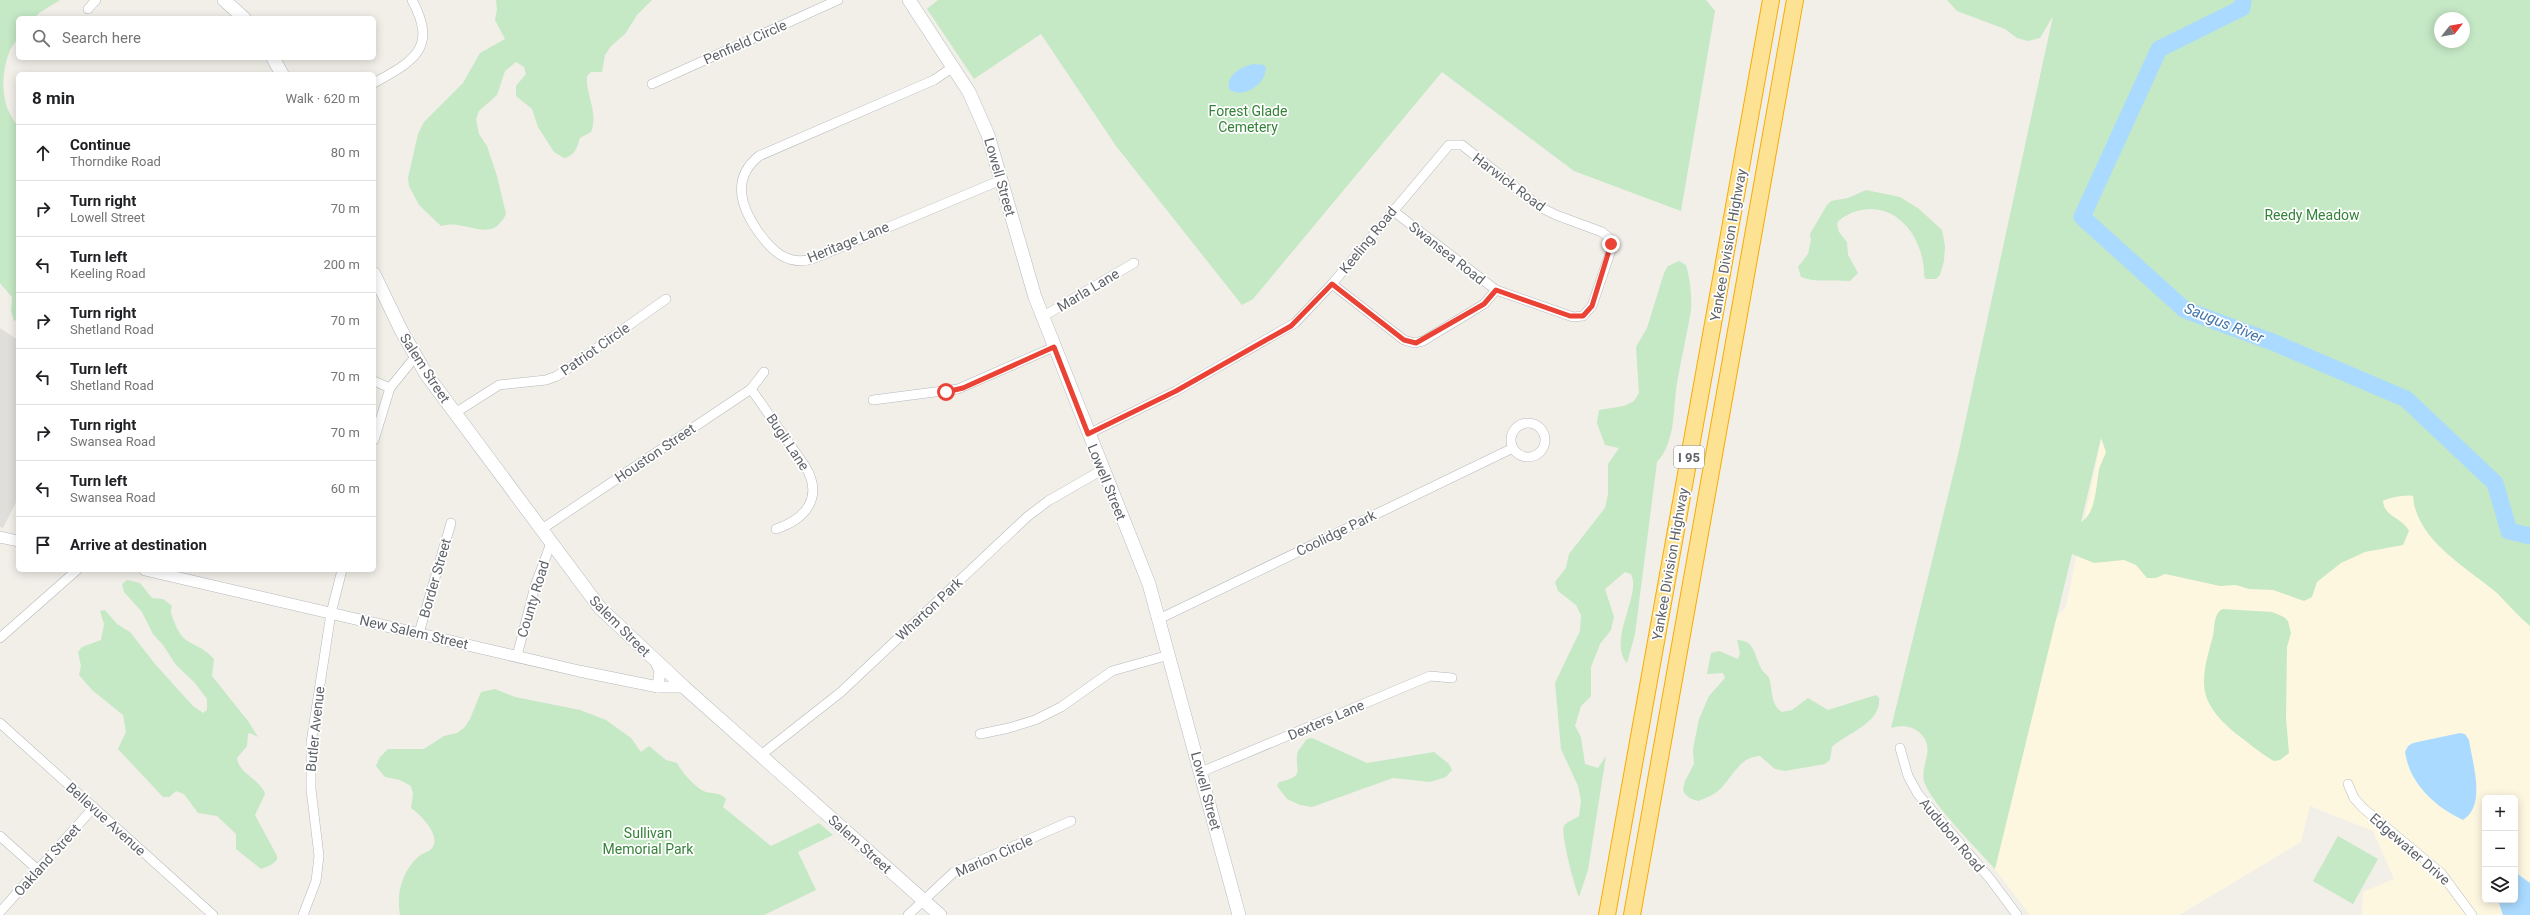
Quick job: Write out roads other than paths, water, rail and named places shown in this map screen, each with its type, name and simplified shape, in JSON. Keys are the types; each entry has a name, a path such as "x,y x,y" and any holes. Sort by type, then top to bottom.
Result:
{"highway":[{"name":"Yankee Division Highway","path":"1607,915 1771,0"},
{"name":"Yankee Division Highway","path":"1632,915 1795,0"}],"main road":[{"path":"224,0 242,16"},
{"name":"Lowell Street","path":"909,0 953,67 982,119 1001,180 1026,272 1042,317 1102,470 1141,563 1159,619 1239,915"},
{"path":"275,60 281,72"},
{"name":"Salem Street","path":"376,278 415,357 595,602 684,687 940,915"}],"street":[{"path":"88,8 96,0"},
{"path":"376,82 408,64 420,49 424,37 423,24 412,0"},
{"name":"Penfield Circle","path":"652,84 838,0"},
{"name":"Heritage Lane","path":"953,67 932,81 758,156 748,167 742,180 741,194 744,208 773,250 784,258 802,261 815,258 1001,180"},
{"name":"Keeling Road","path":"1088,434 1176,391 1291,326 1332,284 1443,149 1453,143"},
{"name":"Harwick Road","path":"1453,143 1464,147 1547,210 1602,232 1609,239"},
{"name":"Swansea Road","path":"1392,210 1496,290 1570,316 1583,316 1591,308 1611,250 1609,239"},
{"name":"Marla Lane","path":"1042,317 1134,263"},
{"path":"1332,284 1404,340 1414,343 1423,341 1484,304 1496,290"},
{"name":"Patriot Circle","path":"455,413 498,384 546,380 560,375 666,299"},
{"path":"873,400 958,389 1054,347"},
{"path":"376,434 390,388 415,357"},
{"name":"Houston Street","path":"542,529 751,389 764,372"},
{"path":"376,382 390,388"},
{"name":"Bugli Lane","path":"751,389 805,466 812,480 812,495 806,510 796,521 776,530"},
{"name":"Coolidge Park","path":"1159,619 1513,448"},
{"name":"Wharton Park","path":"761,755 841,692 1031,514 1056,496 1102,470"},
{"name":"Border Street","path":"419,633 452,523"},
{"path":"0,537 16,541"},
{"name":"County Road","path":"517,656 535,586 551,543"},
{"path":"0,638 75,572"},
{"name":"New Salem Street","path":"162,572 517,656 658,687 684,687"},
{"name":"Butler Avenue","path":"303,915 314,888 318,869 318,844 311,789 310,754 331,613 341,572"},
{"path":"980,734 1009,728 1040,718 1065,704 1112,671 1169,655"},
{"path":"657,662 660,671 658,687"},
{"name":"Dexters Lane","path":"1200,772 1428,677 1452,678"},
{"name":"Bellevue Avenue","path":"0,723 213,915"},
{"name":"Audubon Road","path":"1900,748 1908,776 1918,794 1991,880 2017,915"},
{"name":"Edgewater Drive","path":"2348,784 2354,798 2363,808 2441,873 2472,915"},
{"name":"Oakland Street","path":"0,912 94,808"},
{"name":"Marion Circle","path":"908,915 954,872 1071,821"},
{"path":"0,836 38,870"}],"water":[{"path":"1253,64 1264,65 1266,68 1265,74 1258,85 1252,89 1240,93 1229,89 1232,75 1240,69"},
{"path":"2460,733 2465,734 2469,740 2476,783 2474,804 2470,813 2463,820 2442,808 2425,793 2412,774 2405,752 2408,746 2413,743"},
{"path":"2518,874 2530,883 2530,915 2503,915 2499,903 2518,903"}],"waterway":[{"name":"Saugus River","path":"2243,0 2242,8 2159,49 2082,217 2185,310 2275,343 2406,399 2495,483 2509,531 2530,536"}],"park label":[{"name":"Forest Glade Cemetery","path":"1248,120"},
{"name":"Reedy Meadow","path":"2312,215"},
{"name":"Sullivan Memorial Park","path":"648,842"}]}
